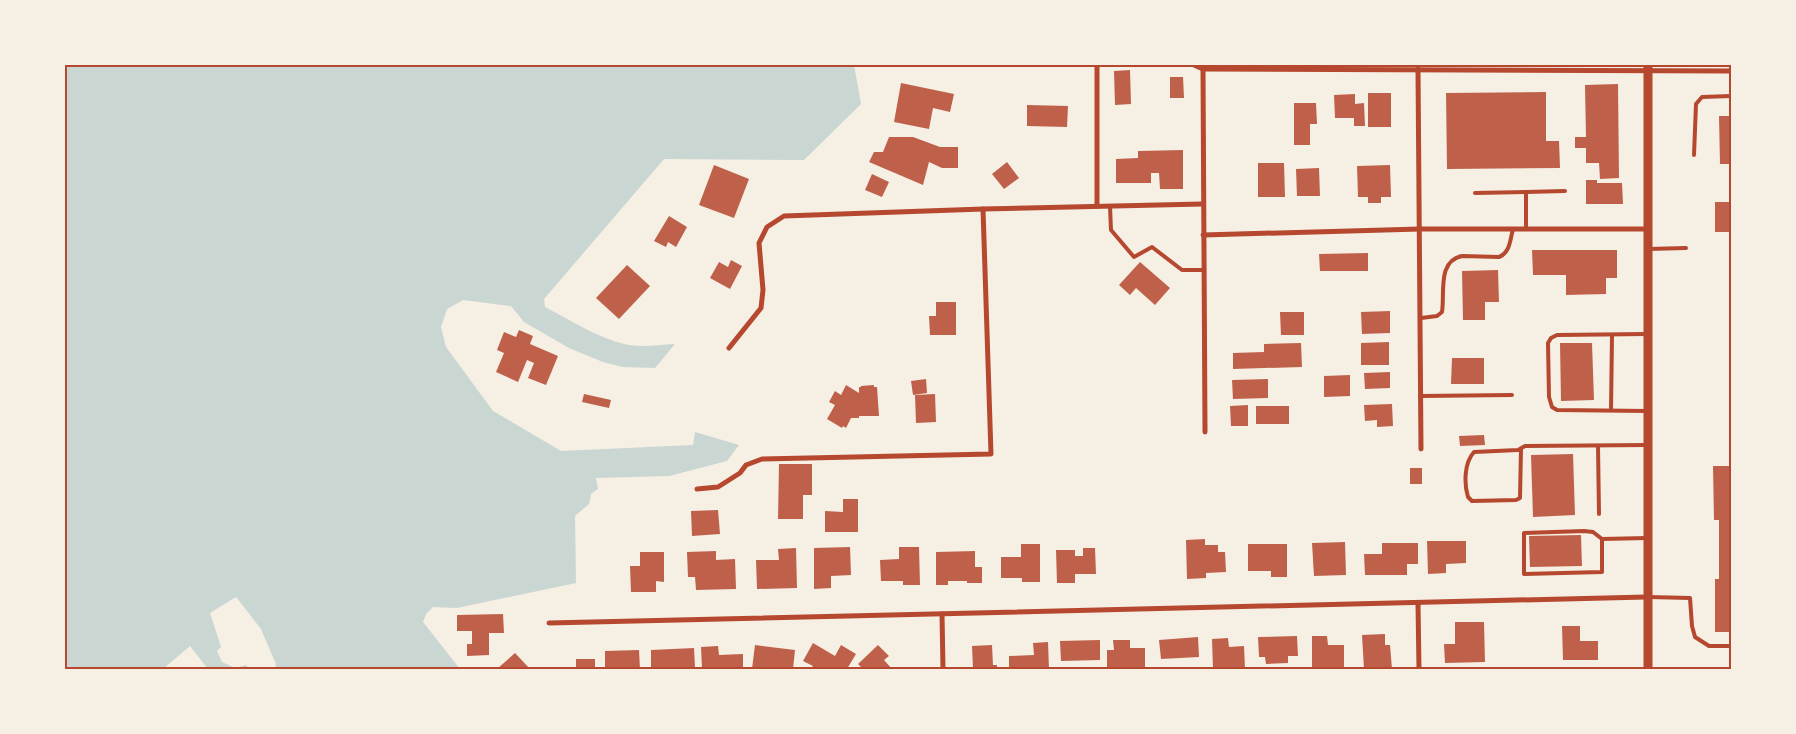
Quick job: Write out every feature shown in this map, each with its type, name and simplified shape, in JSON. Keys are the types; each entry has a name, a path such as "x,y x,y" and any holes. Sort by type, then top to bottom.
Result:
{"street":[{"path":"1097,65 1097,206"},
{"path":"1194,65 1203,69 1648,67 1731,71"},
{"path":"1648,67 1646,597 1648,669"},
{"path":"1203,69 1202,204 1205,432"},
{"path":"1418,69 1422,449"},
{"path":"729,348 760,308 763,290 759,243 767,227 784,216 1202,204"},
{"path":"697,489 718,486 740,474 746,465 762,459 991,454 983,209"},
{"path":"1203,235 1420,230 1648,229"},
{"path":"549,623 1646,597"},
{"path":"1418,603 1419,669"},
{"path":"942,614 944,669"}],"lane":[{"path":"1694,155 1696,104 1702,97 1731,96"},
{"path":"1475,193 1565,191"},
{"path":"1526,192 1526,229"},
{"path":"1110,206 1111,230 1134,257 1152,247 1182,270 1204,270"},
{"path":"1421,318 1437,316 1442,312 1444,274 1448,262 1462,256 1503,256 1508,250 1513,230"},
{"path":"1647,249 1686,248"},
{"path":"1647,334 1612,336 1558,335 1551,338 1548,343 1549,397 1552,407 1557,410 1647,410"},
{"path":"1611,410 1612,336"},
{"path":"1421,396 1512,395"},
{"path":"1520,449 1520,498 1516,500 1472,501 1468,497 1467,464 1474,452 1520,449 1525,446 1647,445"},
{"path":"1598,446 1599,514"},
{"path":"1602,539 1602,572 1524,574 1524,533 1584,531 1592,532 1602,539 1647,538"},
{"path":"1646,597 1690,598 1692,626 1695,637 1709,646 1731,646"}],"shaded area":[{"path":"65,65 854,65 861,104 804,160 664,159 544,299 545,307 583,328 614,341 637,346 675,344 655,368 623,367 603,362 569,348 524,322 511,306 463,300 447,309 441,327 446,347 493,411 561,451 693,445 695,432 739,445 727,461 669,476 596,478 598,489 591,494 589,504 575,516 576,583 457,608 433,607 426,614 423,622 460,669 275,669 276,664 261,629 236,597 210,613 221,647 217,651 222,662 235,668 246,665 249,669 208,669 190,646 163,669 65,669"}],"building":[{"path":"1130,70 1131,104 1115,105 1114,71"},
{"path":"1170,77 1183,77 1184,98 1170,98"},
{"path":"901,83 954,94 950,112 933,108 929,129 894,122"},
{"path":"1618,84 1619,178 1600,179 1599,163 1586,163 1586,148 1575,148 1575,137 1586,137 1585,85"},
{"path":"1546,92 1546,141 1559,141 1560,168 1447,169 1446,93"},
{"path":"1368,93 1391,93 1391,127 1368,127"},
{"path":"1355,94 1355,104 1364,103 1365,126 1354,126 1354,118 1335,118 1334,95"},
{"path":"1294,103 1316,103 1317,124 1310,124 1310,145 1294,145"},
{"path":"1027,105 1068,106 1067,127 1027,126"},
{"path":"1719,116 1731,116 1731,164 1720,164"},
{"path":"889,137 913,137 940,147 958,147 958,168 942,168 929,162 923,185 869,162 874,152 883,152"},
{"path":"1183,150 1183,189 1160,189 1159,173 1151,173 1151,183 1116,183 1116,159 1138,158 1138,151"},
{"path":"1007,162 1019,178 1004,189 992,174"},
{"path":"1258,163 1284,163 1285,197 1258,197"},
{"path":"714,165 749,179 734,218 699,205"},
{"path":"1390,165 1391,197 1381,197 1381,203 1368,203 1368,197 1358,197 1357,166"},
{"path":"1319,168 1320,196 1297,196 1296,169"},
{"path":"872,174 889,182 882,197 865,190"},
{"path":"1586,180 1597,180 1597,183 1622,183 1623,204 1586,204"},
{"path":"1715,202 1731,202 1731,232 1715,232"},
{"path":"669,216 687,227 676,247 668,242 666,247 654,241"},
{"path":"1532,250 1617,250 1617,278 1606,278 1606,294 1566,295 1566,275 1533,275"},
{"path":"1368,253 1368,271 1320,271 1319,254"},
{"path":"731,260 742,266 730,289 710,278 719,262 728,267"},
{"path":"1140,262 1170,288 1155,305 1136,288 1130,295 1119,285"},
{"path":"627,265 650,286 619,319 596,298"},
{"path":"1498,270 1499,302 1485,302 1485,320 1463,320 1462,271"},
{"path":"936,302 956,302 956,335 930,335 929,316 936,316"},
{"path":"1390,311 1390,333 1362,334 1361,312"},
{"path":"1280,312 1304,312 1304,335 1281,335"},
{"path":"519,330 533,336 530,344 558,356 546,385 528,378 534,363 527,360 518,382 496,372 504,353 497,350 504,332 516,337"},
{"path":"1389,342 1389,365 1361,365 1361,343"},
{"path":"1301,343 1302,367 1233,369 1233,353 1264,352 1264,344"},
{"path":"1560,343 1592,343 1594,400 1561,401"},
{"path":"1452,358 1484,358 1484,384 1451,384"},
{"path":"1390,372 1390,388 1365,389 1364,373"},
{"path":"1350,375 1350,396 1324,397 1324,376"},
{"path":"926,379 927,393 913,395 911,381"},
{"path":"1268,379 1268,398 1233,399 1232,380"},
{"path":"846,385 859,393 859,387 861,386 874,385 874,387 877,387 879,416 851,418 846,428 843,426 842,428 827,419 835,405 829,402 835,391 841,395"},
{"path":"584,394 611,400 609,408 582,402"},
{"path":"935,394 936,422 916,423 915,395"},
{"path":"1392,404 1393,426 1377,427 1377,420 1365,421 1364,405"},
{"path":"1248,405 1248,426 1231,426 1230,406"},
{"path":"1256,406 1289,406 1289,424 1256,424"},
{"path":"1484,435 1485,445 1460,446 1459,436"},
{"path":"1573,454 1575,515 1533,517 1531,455"},
{"path":"779,464 812,464 812,495 803,495 803,519 778,519"},
{"path":"1713,466 1731,466 1731,632 1715,632 1715,579 1719,579 1719,520 1714,520"},
{"path":"1410,468 1422,468 1422,484 1410,484"},
{"path":"843,499 858,499 858,532 825,532 825,511 843,512"},
{"path":"718,510 720,534 692,536 691,511"},
{"path":"1581,535 1582,566 1530,567 1529,536"},
{"path":"1205,539 1205,545 1218,545 1218,552 1225,552 1226,572 1206,573 1206,578 1187,579 1186,540"},
{"path":"1427,541 1466,541 1466,563 1446,564 1446,573 1428,574"},
{"path":"1345,542 1346,575 1314,576 1312,543"},
{"path":"1382,543 1418,543 1418,564 1407,564 1407,575 1365,575 1364,554 1382,554"},
{"path":"1021,544 1040,544 1040,582 1022,582 1022,578 1001,578 1001,557 1021,557"},
{"path":"1248,544 1287,544 1287,577 1271,577 1271,571 1248,571"},
{"path":"850,547 851,575 831,576 831,588 814,589 814,548"},
{"path":"899,547 919,547 920,585 903,585 903,581 881,581 880,560 899,559"},
{"path":"796,548 797,588 757,589 756,560 779,560 778,549"},
{"path":"1083,548 1095,548 1096,574 1075,574 1075,583 1057,583 1056,550 1075,550 1075,556 1083,556"},
{"path":"716,551 716,560 735,559 736,589 696,590 695,577 688,577 687,552"},
{"path":"975,551 975,567 982,567 982,583 948,581 948,585 936,585 936,552"},
{"path":"640,552 664,552 664,582 656,581 656,592 631,592 630,566 640,566"},
{"path":"503,614 504,633 489,633 489,655 467,656 467,644 472,644 472,631 457,631 457,615"},
{"path":"1455,622 1484,622 1485,662 1445,663 1444,644 1455,644"},
{"path":"1562,626 1580,626 1580,641 1598,641 1598,660 1563,660"},
{"path":"1385,634 1385,645 1390,645 1392,669 1364,669 1362,635"},
{"path":"1297,636 1298,656 1288,656 1288,663 1266,664 1265,657 1259,657 1258,637"},
{"path":"1312,636 1327,636 1328,645 1344,645 1344,669 1312,669"},
{"path":"1198,637 1199,657 1161,659 1159,640"},
{"path":"1228,638 1229,647 1244,646 1245,669 1213,669 1212,639"},
{"path":"1100,640 1100,660 1061,661 1060,641"},
{"path":"1113,640 1130,640 1130,648 1145,648 1145,669 1107,669 1107,650 1114,650"},
{"path":"1048,642 1049,669 1009,669 1009,656 1034,655 1033,643"},
{"path":"813,643 835,656 841,645 856,654 847,669 811,669 813,666 803,661"},
{"path":"755,645 795,650 793,669 752,669"},
{"path":"878,645 889,656 884,660 892,669 863,669 858,664"},
{"path":"992,645 993,665 997,665 997,669 973,669 972,646"},
{"path":"718,646 719,655 743,654 743,669 702,669 701,647"},
{"path":"694,648 695,668 651,669 651,650"},
{"path":"639,650 640,669 605,669 605,651"},
{"path":"515,653 530,669 497,669"},
{"path":"576,659 595,659 595,669 576,669"}]}
